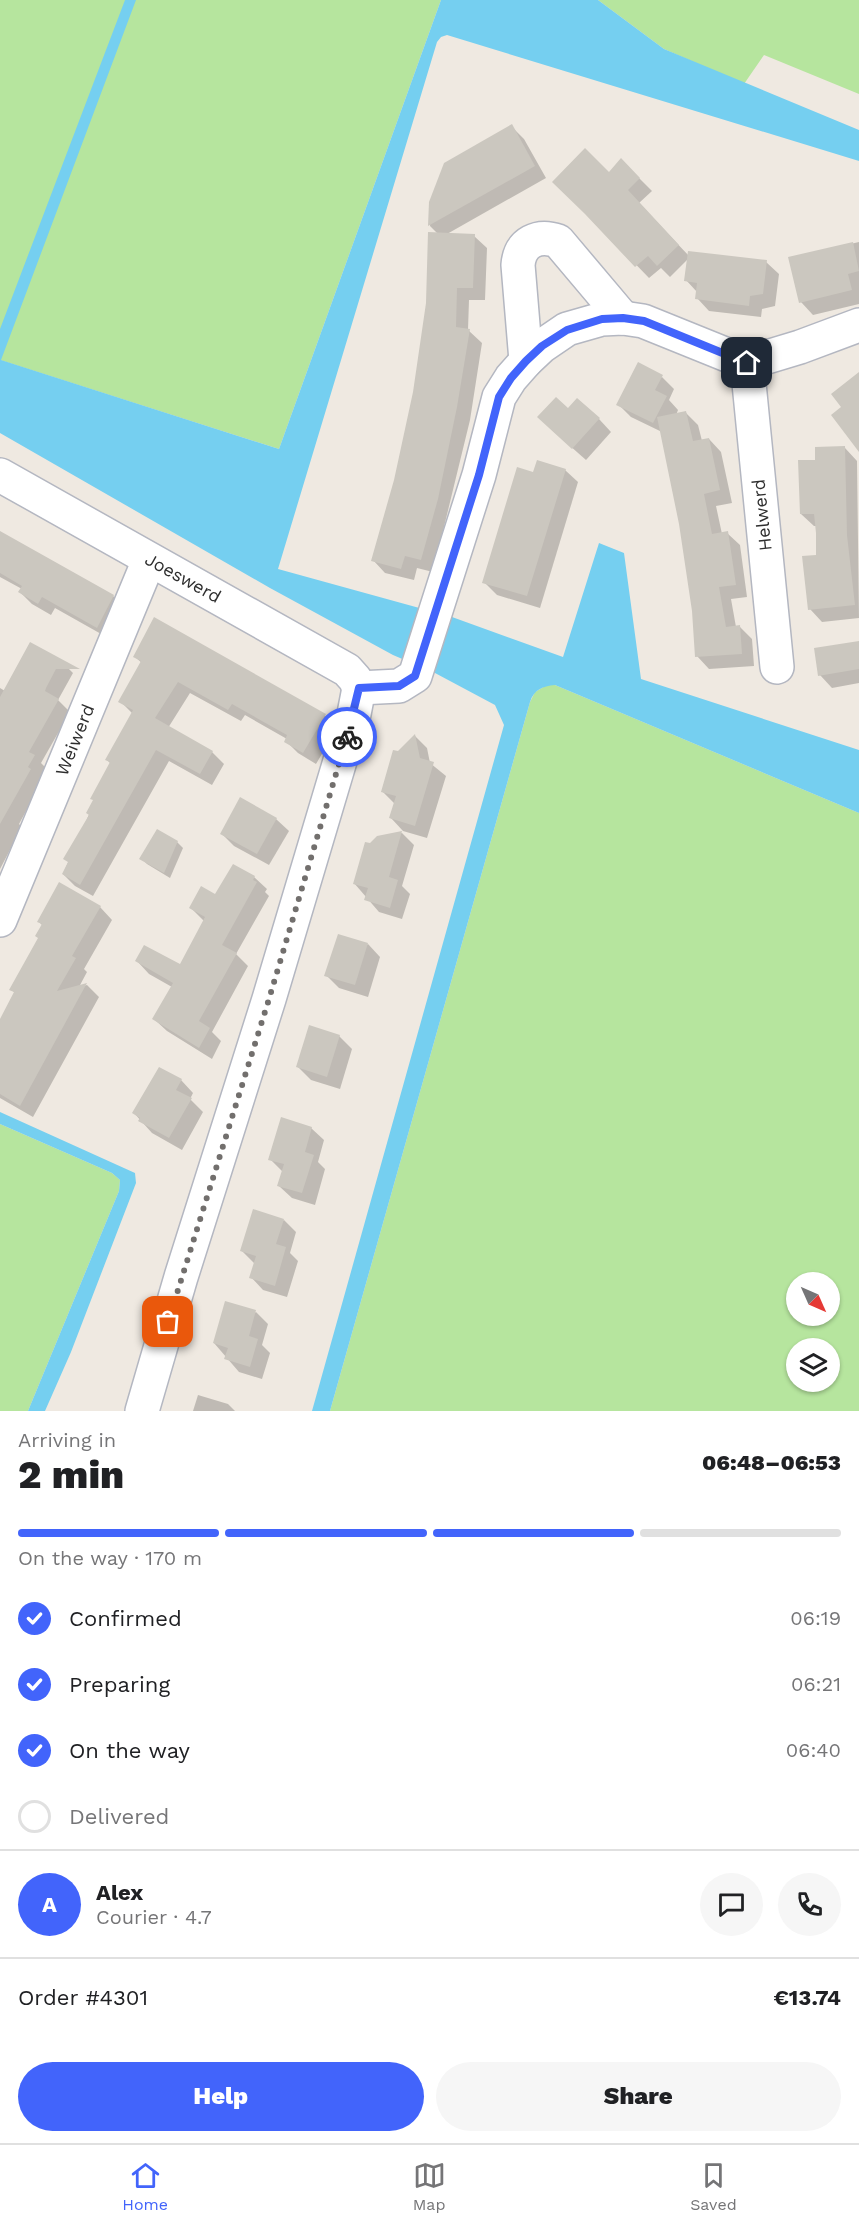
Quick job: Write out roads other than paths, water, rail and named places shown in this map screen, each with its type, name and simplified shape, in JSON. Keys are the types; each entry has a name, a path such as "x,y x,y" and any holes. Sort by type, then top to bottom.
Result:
{"street":[{"path":"526,361 518,265 521,251 530,241 549,237 558,241 623,318"},
{"path":"142,1411 181,1277 276,976 354,714 359,688 399,686 415,676 479,475 499,397 511,378 542,346 567,330 602,319 623,318 644,321 747,363 859,325"},
{"name":"Helwerd","path":"747,363 777,668"},
{"name":"Joeswerd","path":"0,476 347,669 359,688"},
{"name":"Weiwerd","path":"0,920 149,560"}],"water":[{"path":"125,0 136,0 1,360 279,449 441,0 598,0 664,49 859,130 859,161 447,35 441,37 437,42 278,569 452,617 563,657 599,543 624,553 641,679 859,750 859,813 555,685 546,686 536,692 530,702 330,1411 312,1411 504,725 495,705 435,673 393,655 270,588 0,433 0,329"},
{"path":"0,1112 135,1173 136,1183 71,1352 45,1411 28,1411 119,1191 120,1180 112,1173 0,1124"}]}
